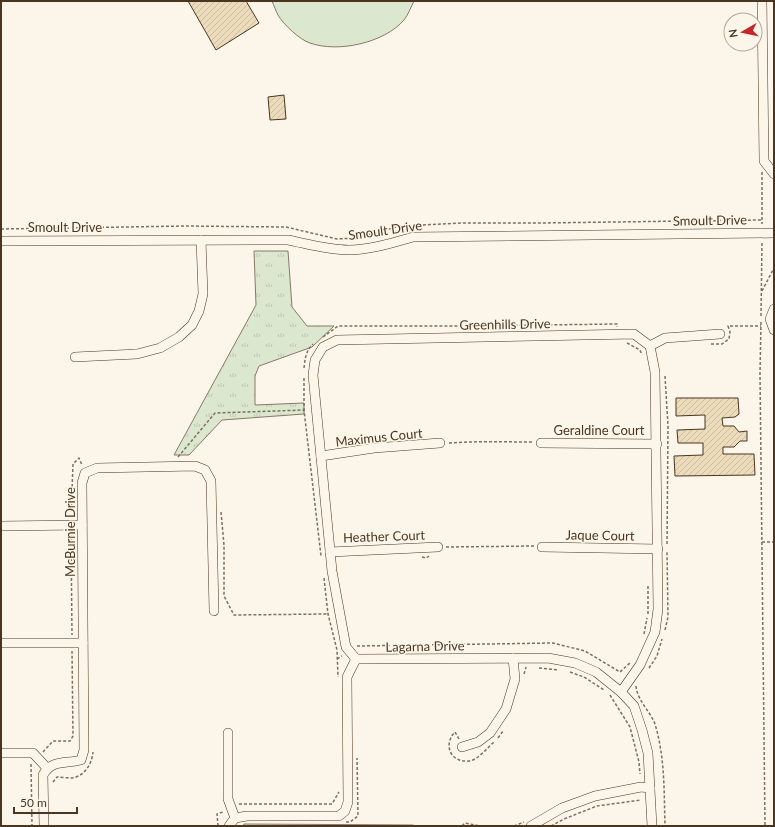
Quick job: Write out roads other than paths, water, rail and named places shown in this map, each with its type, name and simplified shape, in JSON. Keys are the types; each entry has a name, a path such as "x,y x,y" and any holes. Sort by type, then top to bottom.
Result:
{"street":[{"path":"762,1 764,161 774,174"},
{"name":"Smoult Drive","path":"1,241 288,240 350,250 383,245 413,237 774,233"},
{"path":"75,357 137,354 160,348 179,337 192,325 199,311 203,294 201,240"},
{"path":"774,309 770,319 774,330"},
{"name":"Greenhills Drive","path":"356,659 346,647 332,571 313,375 315,360 323,347 337,340 634,334 650,346"},
{"path":"621,692 640,665 655,632 658,609 655,372 650,346 664,338 720,334"},
{"name":"Maximus Court","path":"321,456 374,448 440,443"},
{"name":"Geraldine Court","path":"541,443 656,444"},
{"name":"McBurnie Drive","path":"47,768 58,763 81,760 84,750 82,483 85,473 97,468 195,466 205,470 211,481 214,611"},
{"path":"1,526 82,525"},
{"name":"Heather Court","path":"330,552 438,547"},
{"name":"Jaque Court","path":"542,547 658,549"},
{"path":"1,643 83,643"},
{"name":"Lagarna Drive","path":"356,659 514,662 548,658 576,663 596,672 621,692 634,706 648,753 645,787 652,826"},
{"path":"229,826 235,818 247,816 339,816 345,811 348,802 347,677 356,659"},
{"path":"462,747 478,742 490,733 506,709 515,679 514,662"},
{"path":"228,733 228,799 230,809 235,818"},
{"path":"1,753 32,753 47,768 43,776 44,826"},
{"path":"531,826 562,808 595,796 645,787"}]}
